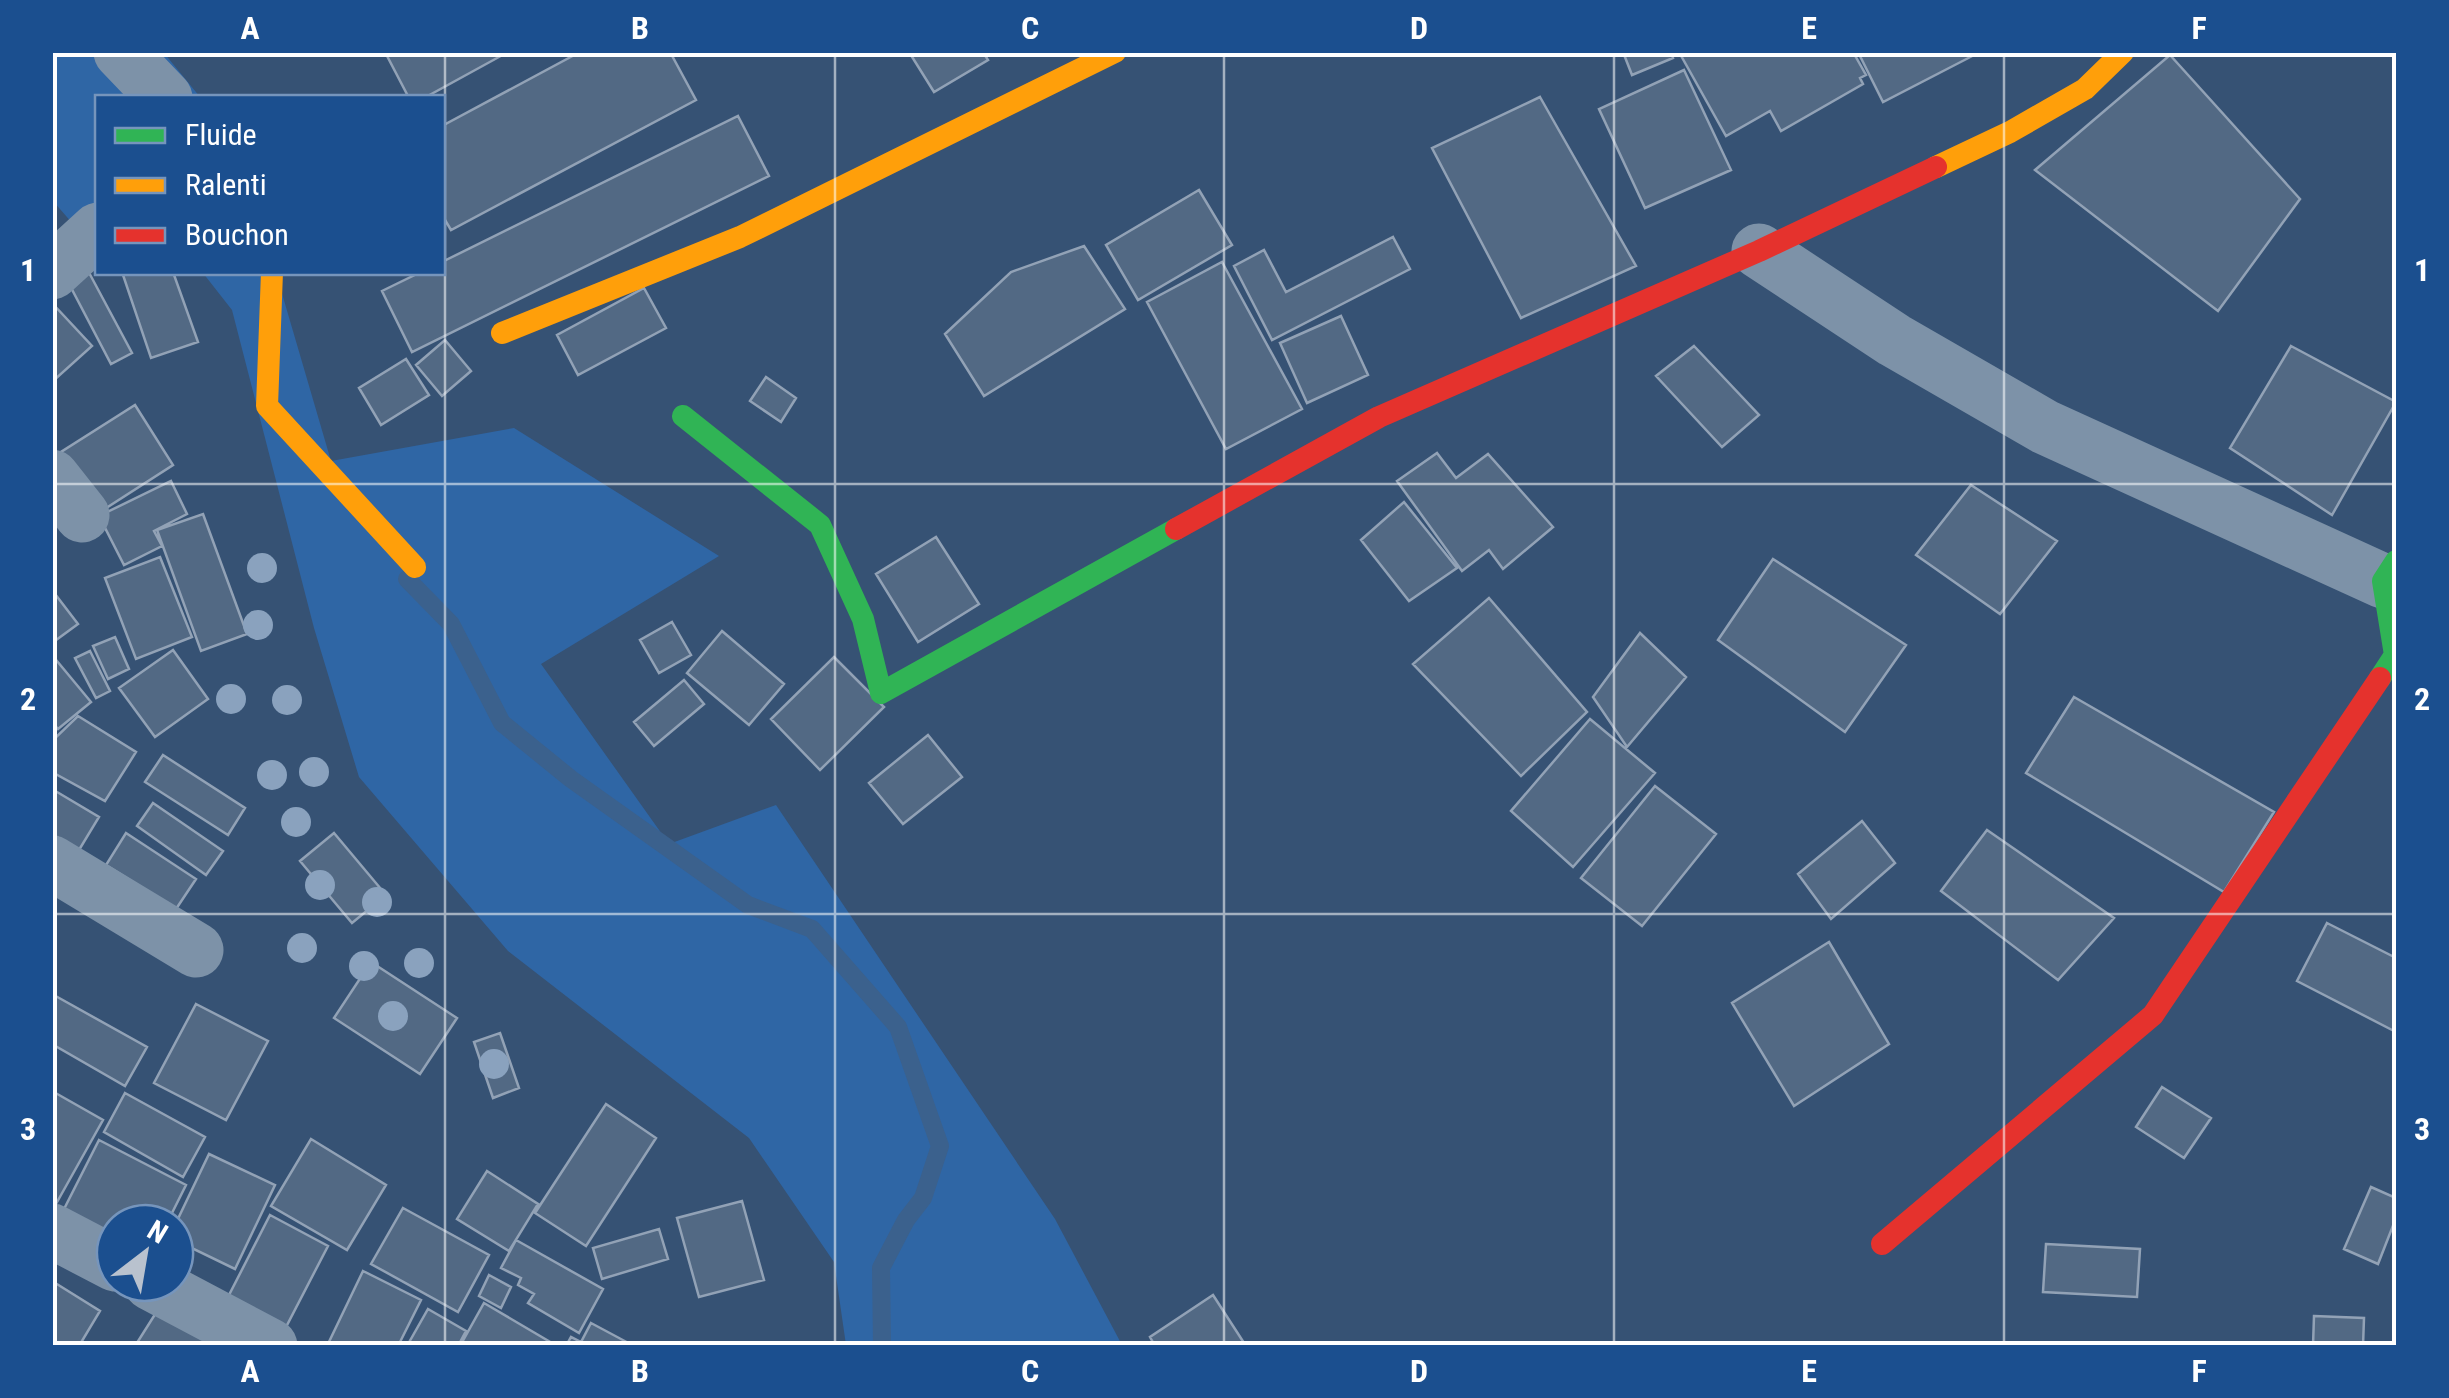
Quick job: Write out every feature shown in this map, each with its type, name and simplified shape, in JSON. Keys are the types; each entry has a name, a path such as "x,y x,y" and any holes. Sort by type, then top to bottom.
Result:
{"street":[{"path":"122,52 162,95"},
{"path":"502,333 740,237 1116,52"},
{"path":"682,416 820,526 863,619 881,692 1379,416 1759,251 2010,132 2085,89 2123,52"},
{"path":"52,272 95,233"},
{"path":"1759,251 1894,340 2045,428 2390,571 2396,656 2154,1015 1882,1244"},
{"path":"272,275 267,406 415,567"},
{"path":"56,872 196,950"},
{"path":"52,1231 95,1254"},
{"path":"189,1303 270,1346"}],"shaded area":[{"path":"52,53 164,53 198,95 95,95 95,223 73,224 53,201"},
{"path":"205,275 277,275 331,461 514,428 719,556 541,664 669,844 776,805 1055,1219 1122,1345 846,1345 834,1262 749,1138 508,951 359,777 314,628 232,310"}],"building":[{"path":"385,52 508,52 429,95 407,95"},
{"path":"580,52 670,52 696,100 451,230 445,220 445,124"},
{"path":"909,52 983,52 988,60 934,92"},
{"path":"1623,52 1671,52 1673,58 1632,75"},
{"path":"1679,52 1853,52 1866,75 1860,78 1863,84 1781,131 1770,111 1726,136"},
{"path":"1858,52 1980,52 1883,102"},
{"path":"2170,55 2300,199 2218,311 2035,170"},
{"path":"1684,70 1731,170 1645,208 1599,109"},
{"path":"1540,97 1636,266 1521,318 1432,148"},
{"path":"738,116 769,176 412,352 382,291 415,275 445,275 445,261"},
{"path":"1199,190 1232,245 1138,300 1106,245"},
{"path":"1393,237 1410,269 1272,340 1234,266 1264,250 1286,292"},
{"path":"1084,246 1125,309 984,396 945,334 1011,272"},
{"path":"1222,262 1302,409 1226,449 1147,302"},
{"path":"86,267 132,353 111,364 66,278"},
{"path":"123,275 174,275 198,342 151,358"},
{"path":"644,288 666,328 578,375 557,335"},
{"path":"52,303 92,346 52,382"},
{"path":"1341,316 1368,375 1307,403 1280,343"},
{"path":"445,340 471,371 442,396 416,365"},
{"path":"1694,346 1759,415 1722,447 1656,376"},
{"path":"2291,346 2396,402 2332,515 2230,448"},
{"path":"406,359 429,395 381,425 359,388"},
{"path":"766,377 796,398 781,422 750,401"},
{"path":"135,405 173,465 100,512 61,452"},
{"path":"1437,453 1456,478 1488,454 1553,527 1503,569 1489,550 1462,571 1397,481"},
{"path":"171,481 187,514 154,531 162,546 124,565 99,516"},
{"path":"1971,485 2057,541 2000,614 1916,555"},
{"path":"1404,502 1457,568 1409,601 1361,540"},
{"path":"203,514 247,634 201,651 157,530"},
{"path":"936,537 979,604 918,642 876,574"},
{"path":"160,557 192,637 136,659 105,578"},
{"path":"1773,559 1906,645 1845,732 1718,640"},
{"path":"52,590 78,624 52,643"},
{"path":"1489,598 1587,712 1521,776 1413,664"},
{"path":"672,622 691,655 659,673 640,640"},
{"path":"722,631 784,684 749,725 687,673"},
{"path":"1640,633 1686,677 1627,747 1593,697"},
{"path":"115,637 129,669 108,679 93,646"},
{"path":"173,650 208,699 155,737 119,688"},
{"path":"90,651 110,691 96,698 75,658"},
{"path":"52,655 91,702 58,729 52,722"},
{"path":"834,657 884,707 820,770 771,719"},
{"path":"684,680 704,704 654,746 634,722"},
{"path":"2074,697 2274,812 2224,892 2026,773"},
{"path":"78,716 136,752 105,801 52,772 52,741"},
{"path":"1590,719 1655,773 1573,867 1511,811"},
{"path":"928,735 962,777 903,824 869,783"},
{"path":"163,755 245,808 228,835 145,782"},
{"path":"1655,786 1716,834 1642,926 1581,878"},
{"path":"52,789 99,817 79,850 52,834"},
{"path":"153,803 223,851 206,875 137,826"},
{"path":"1862,821 1895,863 1831,919 1798,874"},
{"path":"1987,830 2114,918 2058,980 1941,891"},
{"path":"126,833 196,879 176,909 106,865"},
{"path":"334,833 386,895 352,923 300,861"},
{"path":"2327,923 2396,958 2396,1032 2297,981"},
{"path":"1829,942 1889,1044 1794,1106 1732,1003"},
{"path":"371,962 457,1018 420,1074 334,1018"},
{"path":"52,994 147,1047 125,1086 52,1044"},
{"path":"196,1004 268,1041 226,1120 154,1083"},
{"path":"500,1033 519,1088 493,1098 474,1042"},
{"path":"2162,1087 2211,1118 2184,1158 2136,1127"},
{"path":"52,1091 103,1120 52,1211"},
{"path":"125,1093 205,1137 183,1177 104,1132"},
{"path":"606,1104 656,1138 586,1246 535,1213"},
{"path":"311,1139 386,1185 347,1250 271,1206"},
{"path":"99,1140 186,1185 177,1203 95,1203 95,1235 60,1217"},
{"path":"209,1154 275,1185 235,1269 195,1250 195,1203 186,1203"},
{"path":"487,1171 538,1204 509,1251 457,1219"},
{"path":"2371,1187 2396,1198 2396,1218 2378,1264 2344,1249"},
{"path":"742,1201 764,1280 699,1297 677,1218"},
{"path":"403,1208 489,1255 458,1312 371,1264"},
{"path":"270,1215 328,1246 286,1327 228,1297"},
{"path":"659,1229 668,1259 602,1279 593,1248"},
{"path":"516,1240 603,1289 579,1333 528,1303 534,1294 518,1285 521,1278 501,1268"},
{"path":"2046,1244 2140,1249 2137,1297 2043,1292"},
{"path":"363,1271 421,1300 398,1346 327,1346"},
{"path":"489,1275 511,1287 501,1308 479,1296"},
{"path":"52,1281 100,1311 79,1346 52,1346"},
{"path":"1213,1295 1246,1346 1155,1346 1150,1337"},
{"path":"484,1303 557,1346 460,1346"},
{"path":"159,1308 218,1346 135,1346"},
{"path":"428,1309 466,1331 458,1346 407,1346"},
{"path":"2314,1316 2364,1318 2363,1346 2313,1346"},
{"path":"591,1323 634,1346 566,1346 571,1337 581,1342"}],"waterway":[{"path":"407,579 451,624 502,723 571,779 748,905 812,929 898,1027 940,1146 923,1198 906,1220 881,1268 882,1346"}],"traffic: fast":[{"path":"683,416 820,525 863,619 881,693 1176,529"},
{"path":"2380,678 2395,655 2383,581 2396,561"}],"traffic: slow":[{"path":"502,333 740,237 1115,52"},
{"path":"1936,167 2010,132 2085,89 2123,52"},
{"path":"272,275 267,406 415,567"}],"traffic: jam":[{"path":"1176,529 1379,417 1759,251 1936,167"},
{"path":"1882,1244 2153,1015 2380,678"}]}
